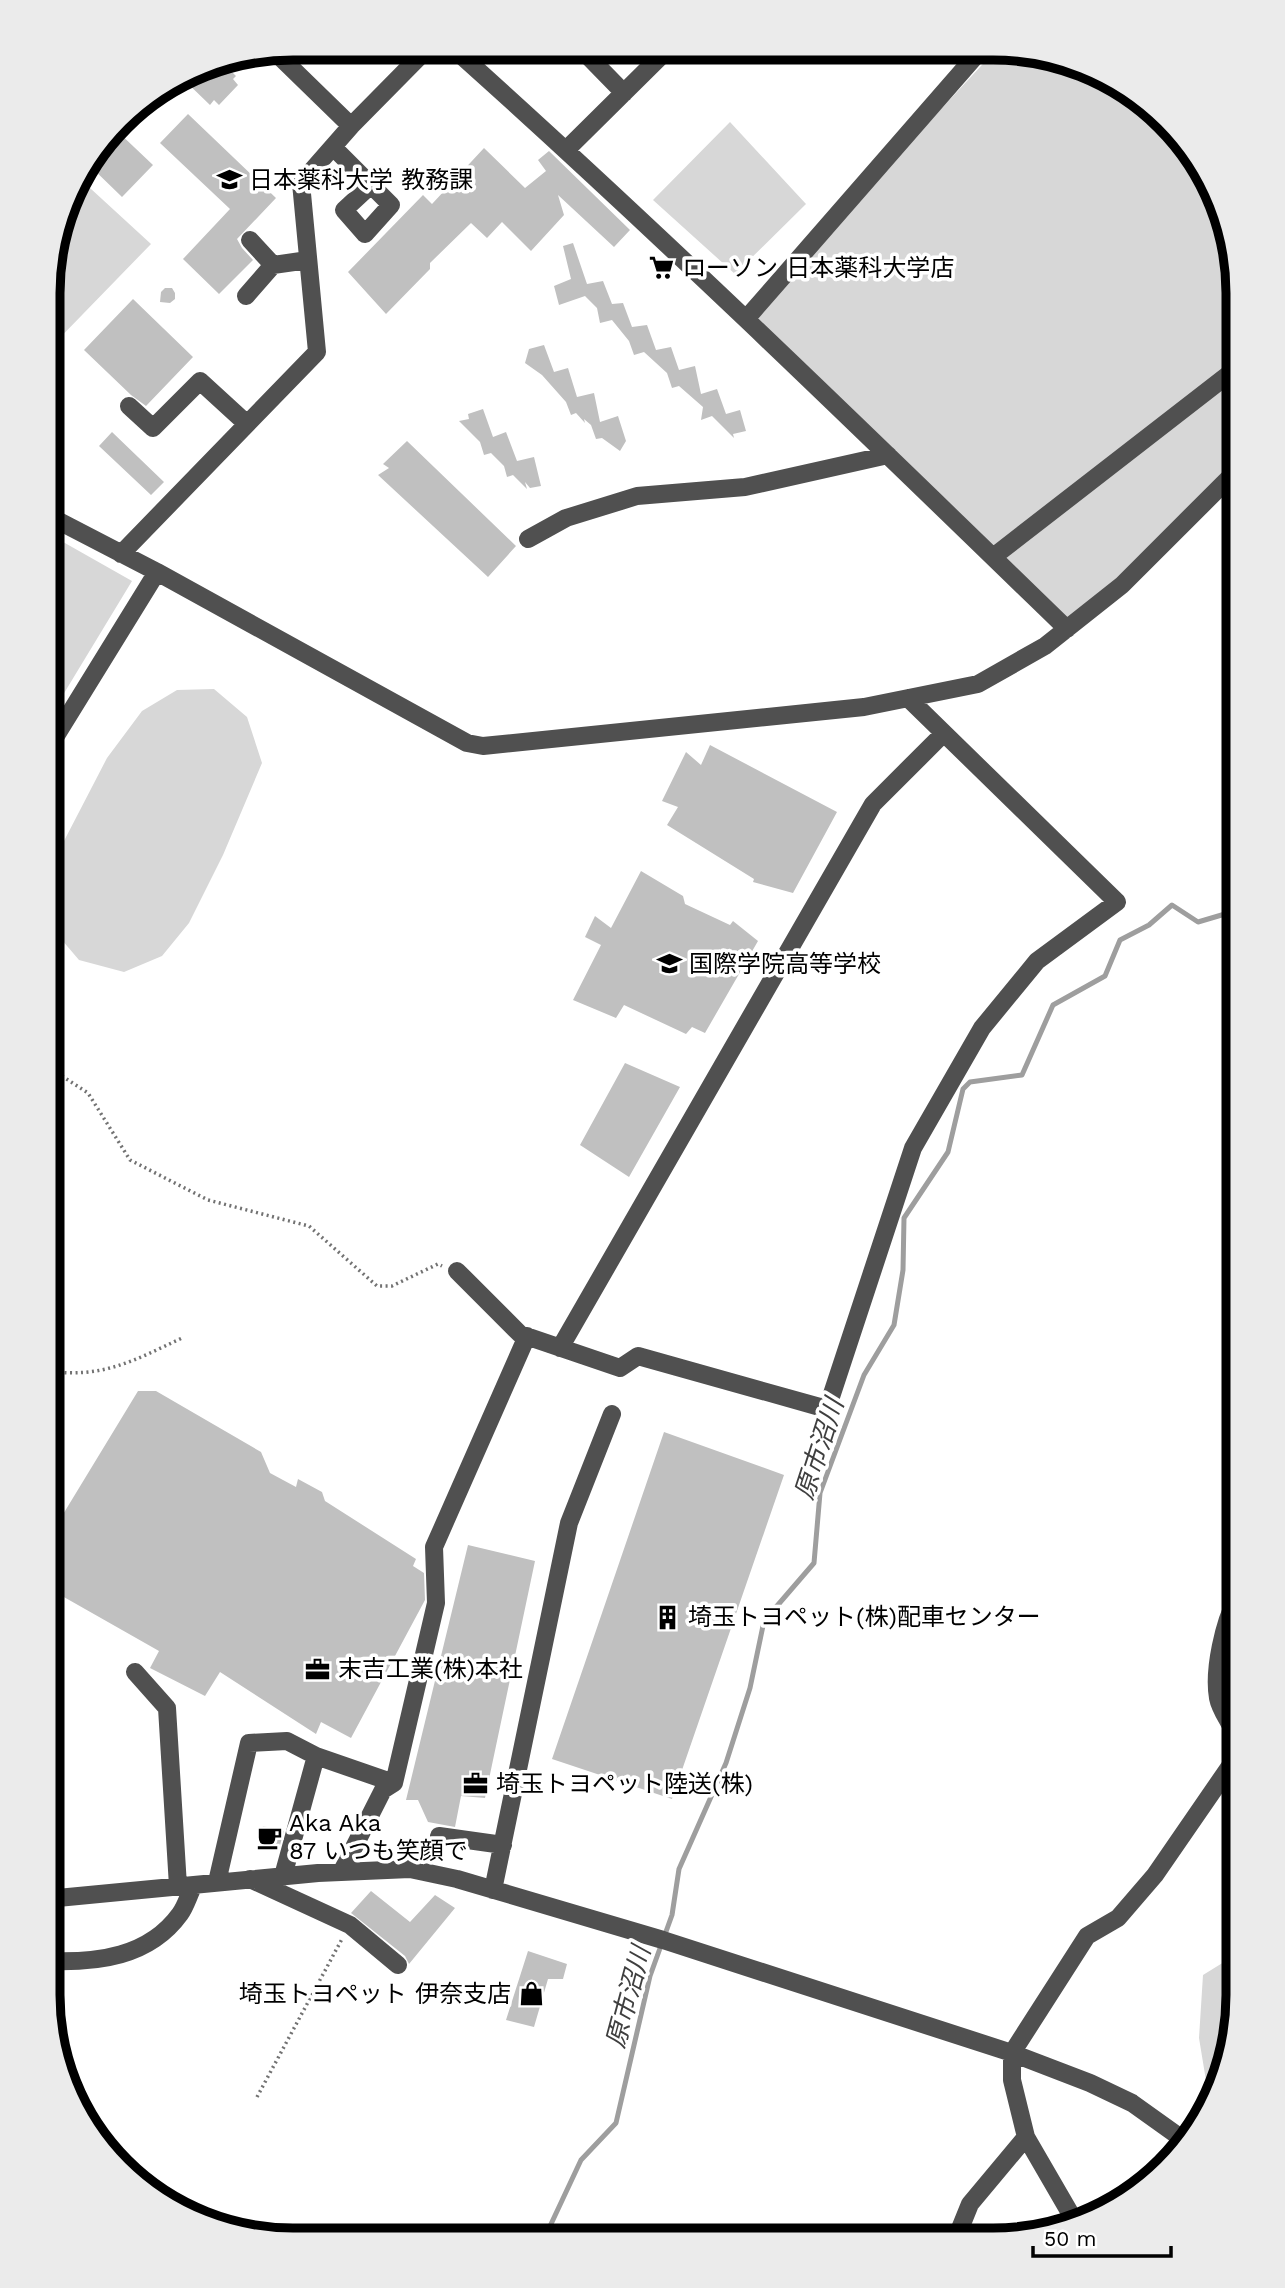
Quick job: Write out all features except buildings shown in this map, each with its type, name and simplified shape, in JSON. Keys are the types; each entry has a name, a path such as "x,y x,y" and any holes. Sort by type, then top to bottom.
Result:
{"street":[{"path":"284,60 351,126"},
{"path":"121,554 317,352 301,183 351,126 416,60"},
{"path":"466,60 746,319 1067,629"},
{"path":"592,60 624,93"},
{"path":"566,150 657,60"},
{"path":"746,319 971,60"},
{"path":"332,147 371,185"},
{"path":"250,240 273,265"},
{"path":"246,296 273,265 308,260"},
{"path":"993,557 1226,376"},
{"path":"129,406 153,428 200,381 247,424"},
{"path":"528,540 566,518 636,496 745,487 888,455"},
{"path":"60,522 157,572 467,743 483,746 864,707 978,684 1045,646 1122,585 1226,480"},
{"path":"60,729 157,572"},
{"path":"457,1271 520,1334 620,1368 638,1356 827,1409 913,1148 982,1028 1037,961 1116,902 908,698"},
{"path":"560,1348 873,804 944,733"},
{"path":"342,1871 383,1790 394,1783 436,1602 434,1547 527,1336"},
{"path":"493,1890 569,1523 612,1414"},
{"path":"1225,1627 1219,1651 1218,1699 1225,1713"},
{"path":"60,1960 116,1958 135,1951 160,1936 180,1913 186,1885 167,1708 135,1672"},
{"path":"217,1882 249,1743 287,1741 316,1756 394,1783"},
{"path":"283,1876 316,1756"},
{"path":"1071,2214 1026,2137 1012,2080 1012,2053 1087,1936 1118,1918 1155,1875 1225,1773"},
{"path":"439,1836 503,1845"},
{"path":"60,1898 342,1871 410,1869 493,1890 657,1938 1012,2053 1090,2083 1132,2103 1178,2136"},
{"path":"250,1879 350,1925 398,1965"},
{"path":"960,2228 970,2204 1026,2137"}],"path":[{"path":"60,1075 88,1093 130,1160 208,1200 309,1226 377,1286 392,1286 438,1264 457,1271"},
{"path":"60,1373 73,1375 102,1372 128,1364 182,1338"},
{"path":"257,2097 350,1925"}],"shaded area":[{"path":"987,60 1023,61 1067,72 1122,99 1146,117 1168,139 1186,163 1213,218 1221,247 1226,293 1226,480 1067,629 746,319"},
{"path":"730,122 806,204 735,274 653,200"},
{"path":"86,185 151,244 60,338 61,262 67,232"},
{"path":"60,540 132,581 60,700"},
{"path":"214,689 247,717 262,763 223,855 189,923 162,956 124,972 79,960 60,938 60,849 107,758 142,711 177,690"},
{"path":"1225,1961 1225,2011 1221,2041 1207,2085 1199,2038 1203,1975"}],"waterway":[{"name":"原市沼川","path":"549,2228 581,2160 616,2123 650,1976 672,1915 679,1869 726,1763 750,1688 764,1621 814,1563 820,1493 864,1375 894,1325 903,1270 904,1218 948,1152 963,1089 970,1082 1022,1075 1053,1005 1105,976 1120,940 1149,925 1172,905 1198,922 1226,914"}],"place":[{"name":"日本薬科大学 教務課","path":"229,180"},
{"name":"ローソン 日本薬科大学店","path":"662,268"},
{"name":"国際学院高等学校","path":"669,964"},
{"name":"埼玉トヨペット(株)配車センター","path":"668,1617"},
{"name":"末吉工業(株)本社","path":"318,1669"},
{"name":"埼玉トヨペット陸送(株)","path":"476,1784"},
{"name":"Aka Aka 87 いつも笑顔で","path":"269,1837"},
{"name":"埼玉トヨペット 伊奈支店","path":"531,1994"}]}
